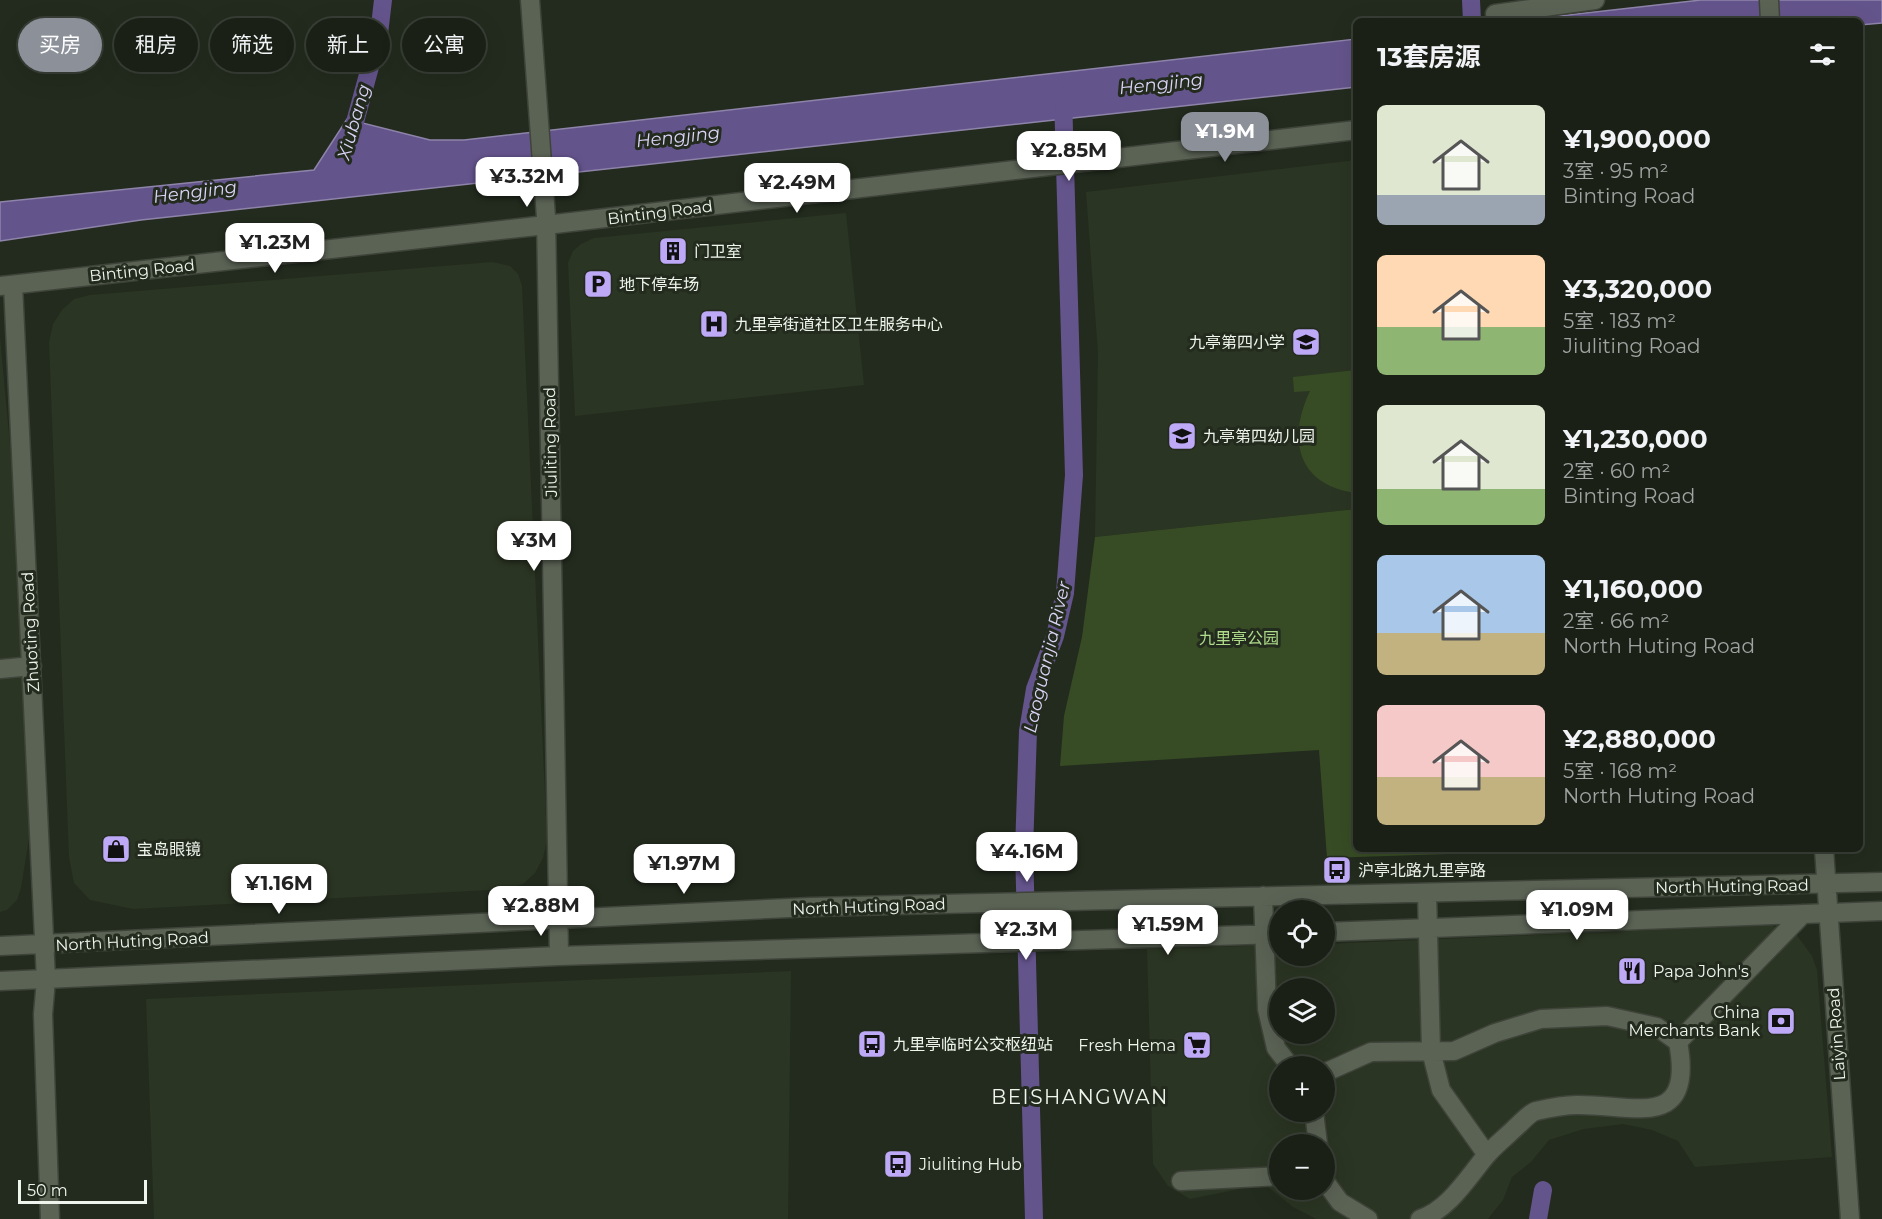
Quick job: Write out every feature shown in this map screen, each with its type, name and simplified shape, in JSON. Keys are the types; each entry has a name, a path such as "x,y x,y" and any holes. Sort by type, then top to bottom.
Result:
{"street":[{"name":"Jiuliting Road","path":"530,0 546,225 559,956"},
{"path":"1495,14 1595,0"},
{"path":"1769,0 1770,18"},
{"name":"Binting Road","path":"7,285 546,225 1353,130"},
{"name":"Zhuoting Road","path":"7,285 32,666 45,946 46,980 43,1014 50,1219"},
{"path":"0,669 32,666"},
{"name":"Laiyin Road","path":"1824,852 1850,1219"},
{"name":"North Huting Road","path":"0,946 45,946 559,918 811,907 1882,882"},
{"path":"1426,893 1431,1051 1441,1090 1487,1155"},
{"path":"1263,896 1269,921"},
{"name":"North Huting Road","path":"1335,932 1882,911"},
{"path":"1678,1042 1803,914"},
{"name":"North Huting Road","path":"0,981 559,956 1054,943 1269,934"},
{"path":"1270,966 1268,1009 1276,1048 1282,1056"},
{"path":"1335,1068 1371,1052 1454,1051 1495,1033 1541,1019 1607,1016 1657,1027 1678,1042 1682,1066 1678,1089 1666,1104 1646,1109 1576,1105 1533,1112 1487,1155 1463,1186 1429,1216 1420,1219"},
{"path":"1181,1181 1269,1177"},
{"path":"1335,1195 1340,1202 1368,1219"}],"shaded area":[{"name":"九亭第四幼儿园","path":"1353,160 1353,509 1095,537 1098,353 1086,192"},
{"name":"九里亭街道社区卫生服务中心","path":"846,213 864,385 575,416 568,263 573,251 581,244 594,238"},
{"path":"492,262 510,266 518,274 522,286 547,840 543,858 535,873 523,884 508,889 133,909 90,900 74,883 69,857 49,342 53,324 62,310 74,299 90,295"},
{"path":"0,337 40,770 21,888 17,900 7,910 0,912"},
{"path":"1770,925 1796,934 1812,956 1817,970 1832,1157 1695,1167 1678,1141 1652,1130 1623,1124 1584,1129 1549,1140 1531,1162 1512,1177 1503,1200 1488,1219 1316,1219 1284,1200 1335,1200 1335,1134 1269,1134 1269,1188 1264,1184 1190,1199 1168,1186 1153,1164 1147,949 1269,945 1269,966 1335,966 1335,944"},
{"path":"791,971 788,1219 154,1219 146,999"}],"green space":[{"path":"1353,370 1353,492 1336,488 1321,480 1309,470 1302,457 1299,426 1310,391 1294,392 1293,377"},
{"name":"九里亭公园","path":"1353,509 1353,852 1509,852 1327,858 1319,750 1060,766 1064,716 1082,637 1095,537"}],"water":[{"path":"1701,0 1882,0 1882,23 1863,25 1863,18 1542,18"},
{"name":"Hengjing","path":"1353,39 1353,87 141,220 0,241 0,202 314,170 347,119 430,140 464,140"}],"waterway":[{"name":"Xiubang","path":"349,144 379,34 383,0"},
{"path":"1471,0 1472,18"},
{"name":"Laoguanjia River","path":"1034,1219 1024,850 1028,731 1035,689 1055,636 1065,593 1074,475 1063,96"},
{"path":"1538,1219 1543,1190"}],"place":[{"name":"门卫室","path":"673,251"},
{"name":"地下停车场","path":"598,284"},
{"name":"九里亭街道社区卫生服务中心","path":"714,324"},
{"name":"九亭第四小学","path":"1306,342"},
{"name":"九亭第四幼儿园","path":"1182,436"},
{"name":"宝岛眼镜","path":"116,849"},
{"name":"沪亭北路九里亭路","path":"1337,870"},
{"name":"Papa John's","path":"1632,971"},
{"name":"China Merchants Bank","path":"1781,1021"},
{"name":"九里亭临时公交枢纽站","path":"872,1044"},
{"name":"Fresh Hema","path":"1197,1045"},
{"name":"Jiuliting Hub","path":"898,1164"}],"district":[{"name":"BEISHANGWAN","path":"1080,1097"}]}
